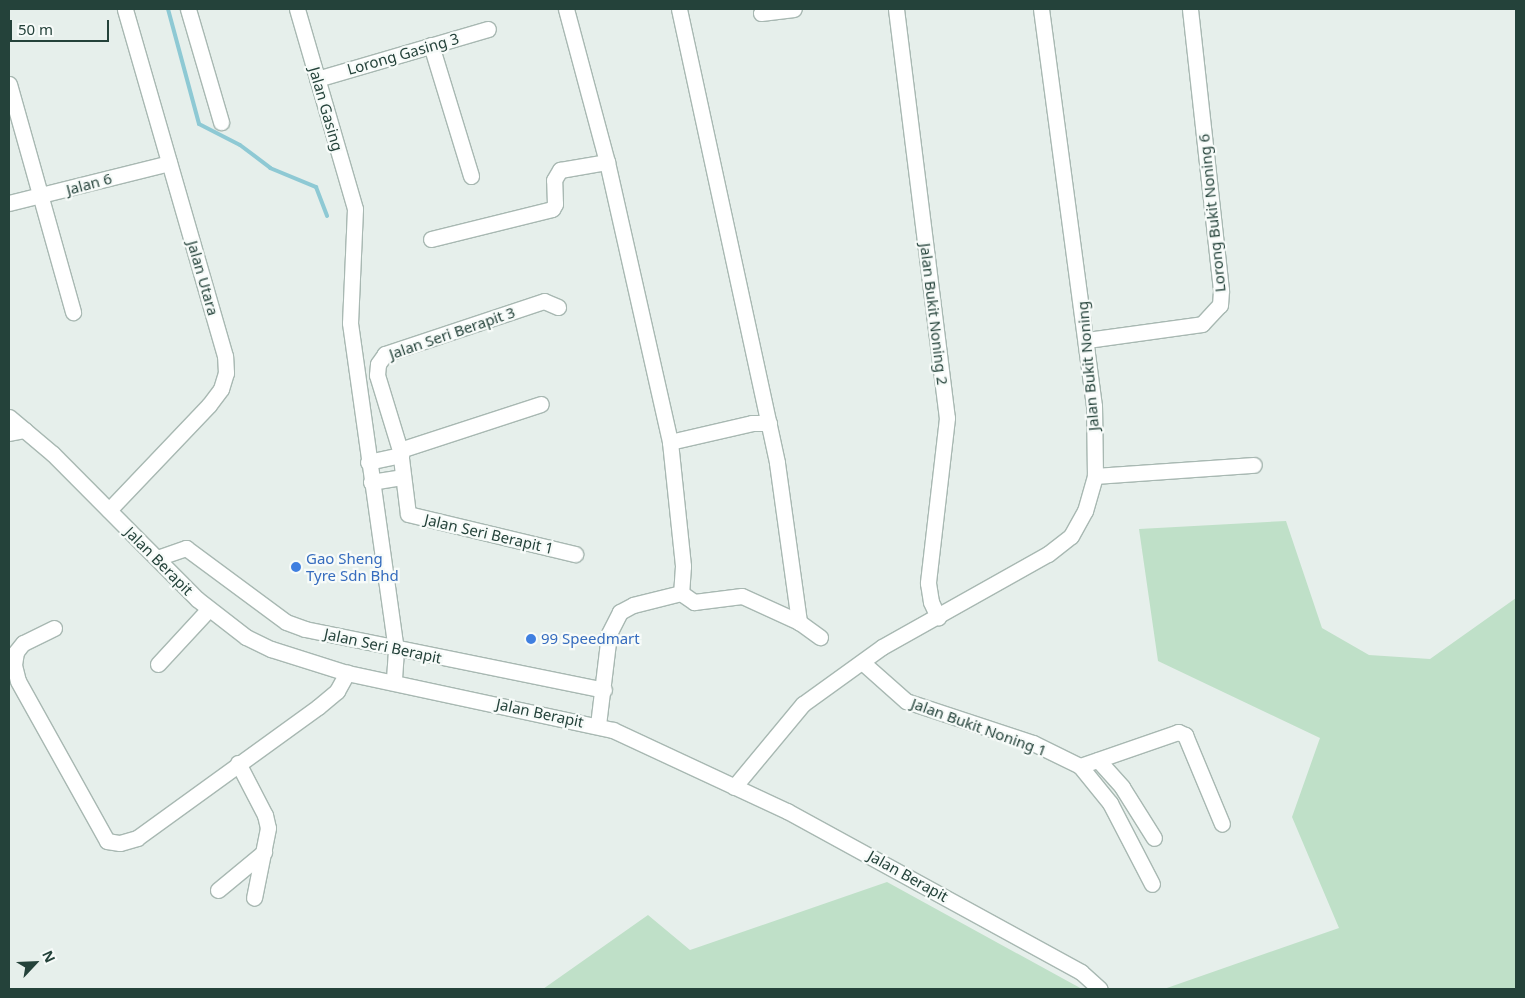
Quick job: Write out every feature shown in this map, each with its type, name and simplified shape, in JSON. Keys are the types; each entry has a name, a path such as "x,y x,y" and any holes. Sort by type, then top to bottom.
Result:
{"street":[{"name":"Jalan Utara","path":"110,510 209,405 221,389 226,373 225,356 124,9"},
{"path":"188,9 221,122"},
{"name":"Jalan Gasing","path":"297,9 355,209 350,323 368,462 396,650 394,682"},
{"path":"566,9 607,162 670,442 684,566 681,593"},
{"path":"679,9 769,423 785,517 799,622"},
{"path":"761,13 794,9"},
{"name":"Jalan Bukit Noning 2","path":"896,9 947,418 928,583 931,602 938,617"},
{"name":"Jalan Bukit Noning","path":"734,787 790,716 882,647 1048,554 1070,536 1086,511 1095,476 1094,406 1087,340 1041,9"},
{"name":"Lorong Bukit Noning 6","path":"1087,340 1202,324 1220,304 1221,290 1190,9"},
{"name":"Lorong Gasing 3","path":"317,79 488,29"},
{"path":"431,46 471,176"},
{"path":"9,87 73,312"},
{"path":"431,239 552,210 555,204 554,180 560,170 607,162"},
{"name":"Jalan 6","path":"9,203 41,197 169,163"},
{"name":"Jalan Seri Berapit 3","path":"401,453 377,375 378,364 385,354 544,302 558,307"},
{"path":"368,462 401,453 541,404"},
{"name":"Jalan Berapit","path":"9,417 110,510 209,609 246,637 271,649 347,673 598,725 787,811 1081,972 1100,989"},
{"path":"670,442 752,423 769,423"},
{"path":"9,433 25,430"},
{"name":"Jalan Seri Berapit 1","path":"401,453 406,509 413,518 575,554"},
{"path":"1095,476 1254,466"},
{"path":"371,482 402,476"},
{"name":"Jalan Seri Berapit","path":"157,558 186,548 286,622 396,650 604,690"},
{"path":"598,725 610,634 620,612 633,605 681,593 694,602 742,596 799,622 820,637"},
{"path":"158,664 209,609"},
{"path":"54,628 23,644 16,652 14,666 18,681 107,842 120,843 137,838 337,691 347,673"},
{"name":"Jalan Bukit Noning 1","path":"862,662 906,701 1033,743 1080,766"},
{"path":"1152,884 1110,803 1080,766 1172,733 1185,735 1222,824"},
{"path":"1098,760 1122,787 1154,838"},
{"path":"238,764 265,815 268,828 254,898"},
{"path":"218,890 264,852"}],"green space":[{"path":"1286,521 1322,628 1369,655 1430,659 1516,598 1516,989 1164,989 1339,928 1292,817 1320,738 1158,661 1139,529"},
{"path":"887,882 1082,989 543,989 648,915 690,950"}],"waterway":[{"path":"168,9 199,124 240,145 270,168 316,187 327,216"}],"place":[{"name":"Gao Sheng Tyre Sdn Bhd","path":"296,567"},
{"name":"99 Speedmart","path":"531,639"}]}
